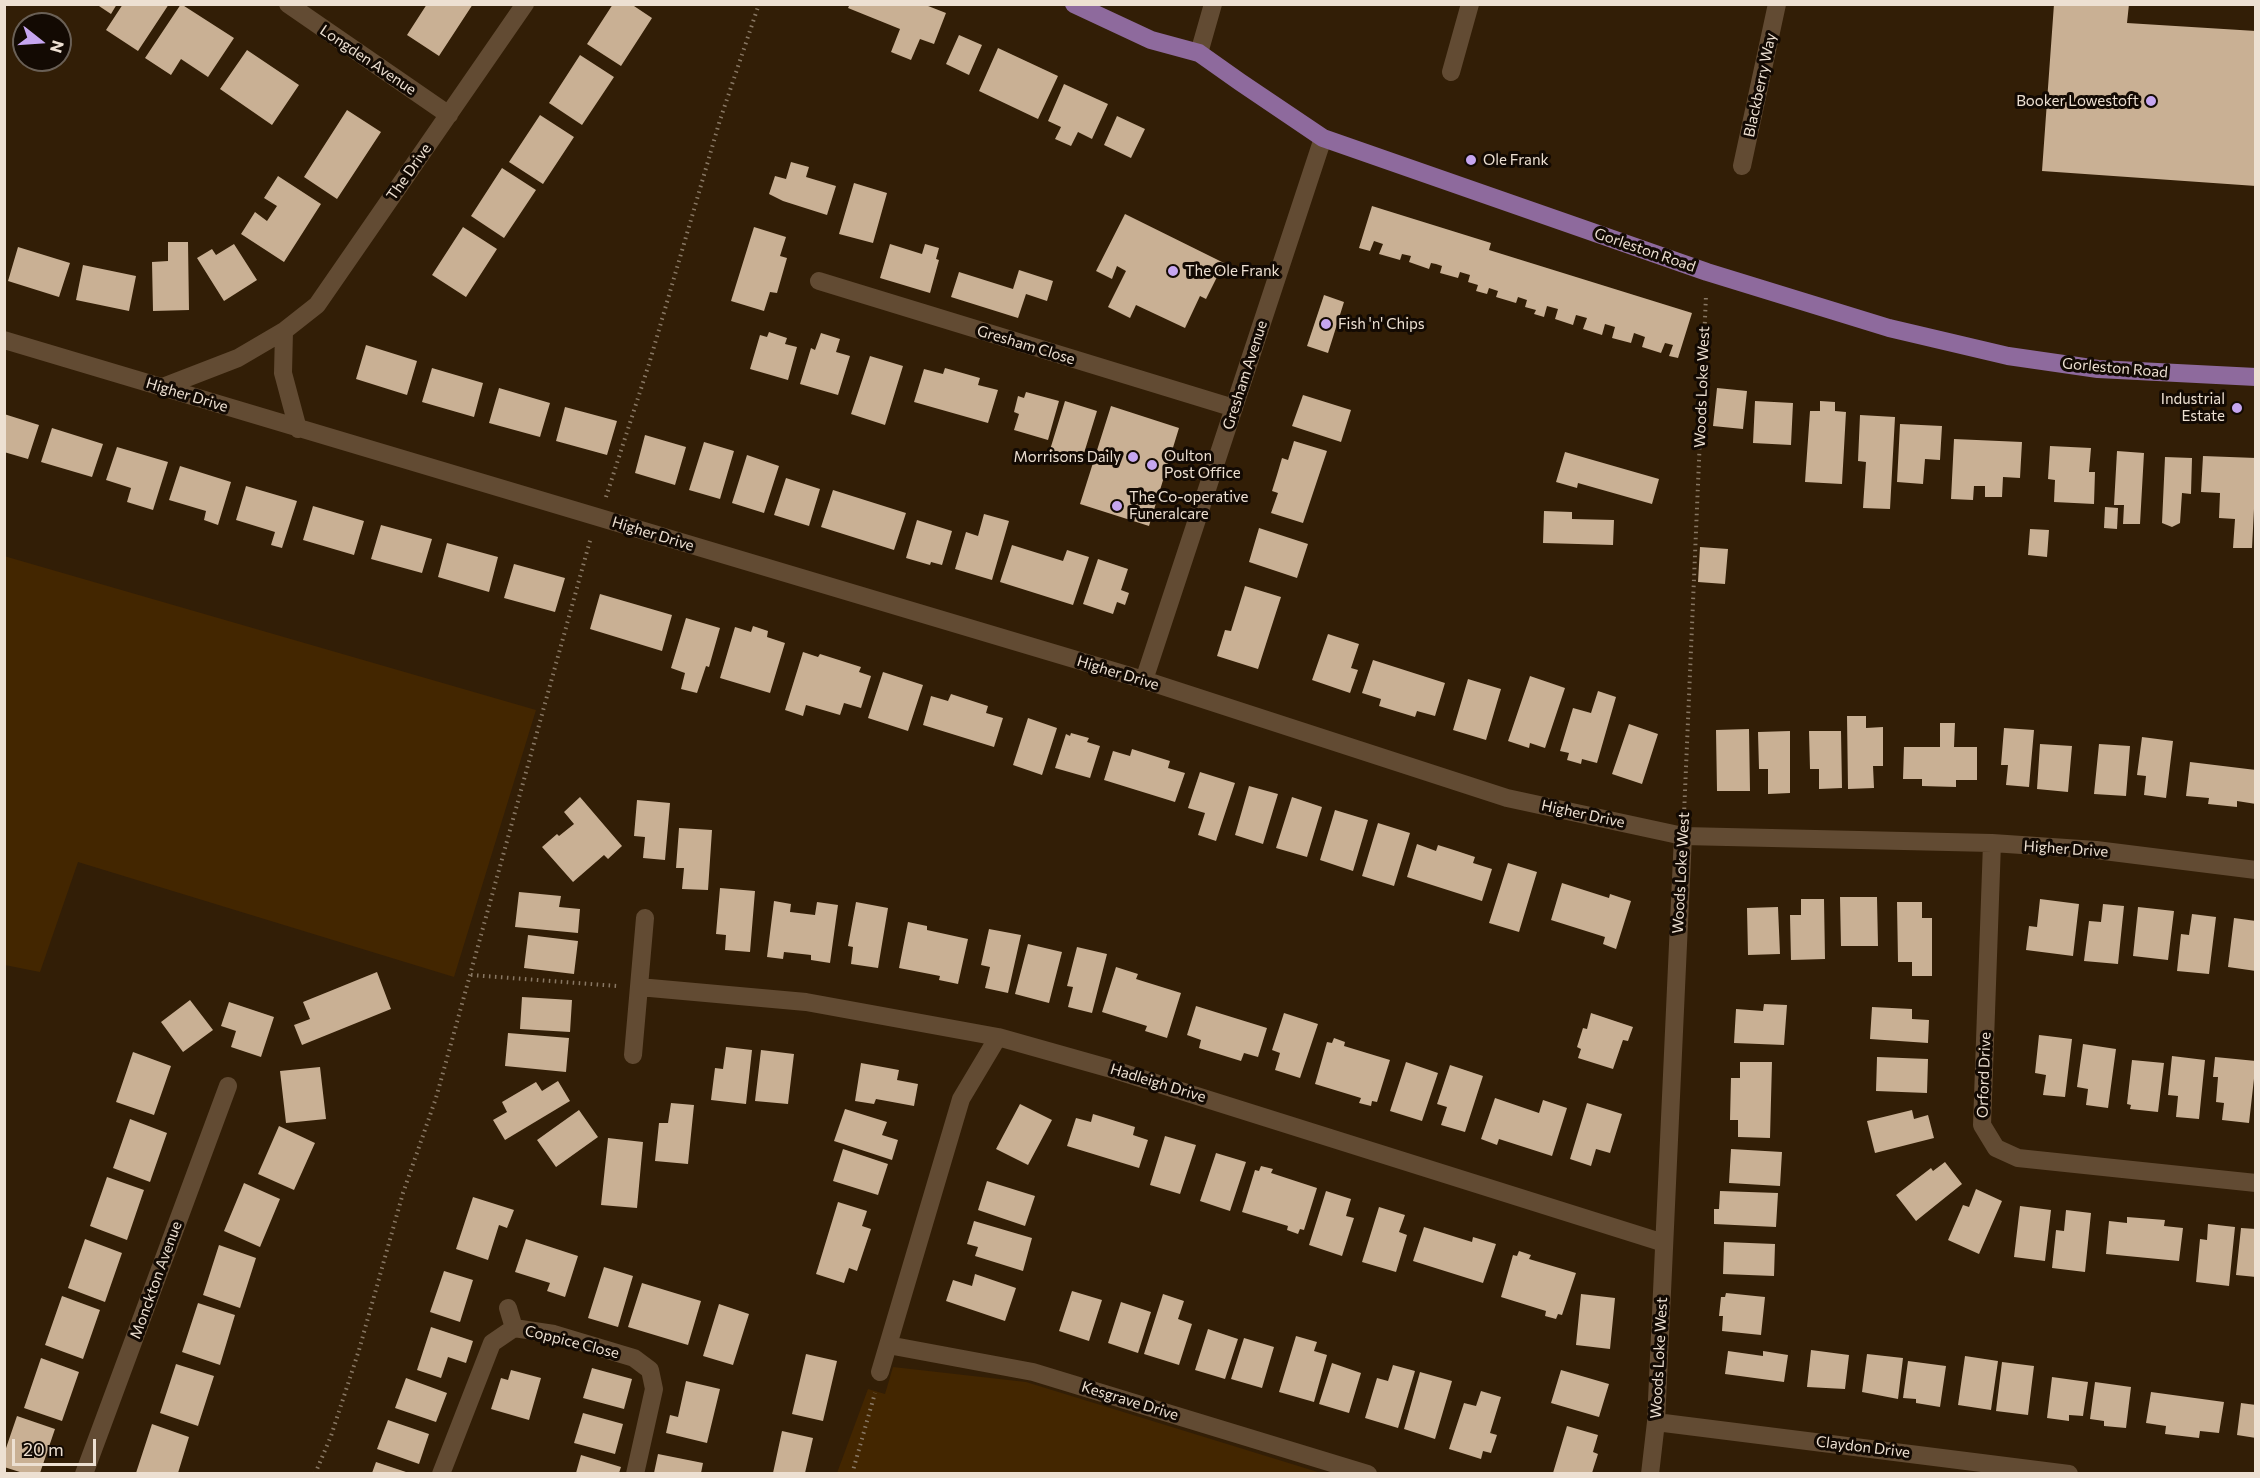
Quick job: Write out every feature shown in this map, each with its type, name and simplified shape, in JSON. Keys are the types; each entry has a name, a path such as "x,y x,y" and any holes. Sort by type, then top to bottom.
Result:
{"main road":[{"name":"Gorleston Road","path":"1074,4 1151,40 1199,52 1239,82 1323,138 1707,272 1889,328 2008,356 2098,369 2256,377"}],"street":[{"name":"Longden Avenue","path":"288,4 449,115"},
{"name":"The Drive","path":"163,387 238,358 284,331 316,305 525,4"},
{"path":"1199,52 1213,4"},
{"path":"1451,72 1470,4"},
{"name":"Blackberry Way","path":"1743,166 1777,4"},
{"name":"Gresham Avenue","path":"1144,680 1323,138"},
{"name":"Gresham Close","path":"819,281 1234,408"},
{"path":"284,331 283,373 298,429"},
{"name":"Higher Drive","path":"4,340 1144,680 1507,798 1683,836 1992,843 2096,850 2256,870"},
{"name":"Woods Loke West","path":"1650,1473 1656,1422 1683,836"},
{"name":"Orford Drive","path":"1992,843 1982,1125 1996,1148 2018,1158 2256,1183"},
{"path":"633,1055 645,918"},
{"name":"Hadleigh Drive","path":"639,987 806,1002 998,1037 1108,1068 1664,1243"},
{"path":"880,1372 961,1099 998,1037"},
{"name":"Monckton Avenue","path":"84,1473 228,1086"},
{"path":"508,1308 514,1328"},
{"name":"Coppice Close","path":"441,1473 492,1343 514,1328 554,1334 634,1358 650,1370 654,1389 635,1473"},
{"name":"Kesgrave Drive","path":"888,1345 1033,1372 1368,1473"},
{"name":"Claydon Drive","path":"1656,1422 1946,1465 2069,1473"}],"path":[{"path":"315,1473 331,1436 359,1350 403,1193 436,1098 586,549 649,363 720,120 759,4"},
{"name":"Woods Loke West","path":"1683,836 1707,272"},
{"path":"471,975 639,987"},
{"path":"852,1473 880,1372"}],"shaded area":[{"path":"4,556 536,710 454,977 78,862 40,972 5,965"},
{"path":"893,1367 1026,1382 1321,1473 837,1473 868,1389 885,1394"}],"building":[{"path":"96,4 117,4 111,14"},
{"path":"123,4 169,4 138,51 106,30"},
{"path":"181,4 234,38 208,77 181,59 171,75 145,58"},
{"path":"427,4 473,4 439,56 407,35"},
{"path":"613,4 631,4 652,18 621,66 587,44"},
{"path":"850,4 923,4 946,13 934,44 920,39 911,60 891,52 900,29 848,8"},
{"name":"Booker Lowestoft","path":"2054,4 2129,4 2127,23 2256,31 2256,186 2042,171"},
{"path":"959,35 982,45 969,75 946,64"},
{"path":"998,48 1058,76 1038,119 979,91"},
{"path":"247,50 299,85 272,125 220,89"},
{"path":"580,55 614,77 582,125 549,103"},
{"path":"1064,84 1108,104 1092,139 1078,132 1071,146 1055,139 1061,127 1048,121"},
{"path":"347,110 381,132 337,199 304,177"},
{"path":"540,115 574,137 543,184 509,162"},
{"path":"1117,116 1145,129 1131,158 1104,145"},
{"path":"791,162 809,167 806,177 836,186 827,215 783,201 769,194 775,176 786,179"},
{"path":"502,168 536,190 504,238 471,216"},
{"path":"278,176 321,204 284,262 241,234 255,212 267,221 277,206 264,198"},
{"path":"854,183 887,193 873,243 839,234"},
{"path":"1372,206 1491,243 1489,250 1692,313 1678,358 1669,356 1673,345 1665,343 1661,353 1642,347 1645,337 1634,333 1631,343 1612,338 1615,327 1605,324 1602,335 1583,329 1587,318 1576,315 1573,325 1555,319 1558,309 1547,306 1544,317 1534,314 1536,310 1525,307 1527,300 1518,297 1516,303 1496,297 1498,291 1489,288 1487,294 1476,291 1478,285 1468,282 1470,275 1460,272 1458,278 1440,273 1442,266 1436,264 1431,263 1429,269 1409,262 1411,256 1402,254 1400,260 1379,254 1383,244 1374,241 1370,251 1359,248"},
{"name":"The Ole Frank","path":"1125,214 1224,263 1206,299 1200,296 1185,328 1136,305 1130,318 1108,307 1126,271 1117,266 1112,279 1096,271"},
{"path":"463,227 497,249 466,297 432,275"},
{"path":"754,227 786,237 780,256 787,258 777,293 770,292 764,311 731,301"},
{"path":"168,242 188,242 189,310 153,311 152,262 168,261"},
{"path":"234,244 257,280 224,301 197,258 212,249 216,255"},
{"path":"890,244 922,254 925,244 939,248 936,259 939,260 930,293 880,278"},
{"path":"18,247 70,263 59,297 8,281"},
{"path":"83,265 136,276 129,311 76,300"},
{"path":"1019,270 1053,281 1047,301 1026,294 1018,318 951,297 959,272 1013,289"},
{"name":"Fish 'n' Chips","path":"1324,295 1344,302 1328,353 1307,346"},
{"path":"769,332 787,338 785,344 797,347 788,380 750,369 760,335 767,337"},
{"path":"821,333 840,339 836,352 850,356 838,395 800,384 811,348 815,350"},
{"path":"366,345 417,361 407,395 356,379"},
{"path":"870,356 903,366 885,425 851,414"},
{"path":"432,368 483,383 474,417 422,402"},
{"path":"945,368 980,378 978,385 998,390 988,423 914,402 924,369 943,374"},
{"path":"499,388 550,403 540,437 489,423"},
{"path":"1717,388 1747,391 1743,429 1713,426"},
{"path":"1026,392 1059,401 1048,440 1014,430 1019,414 1014,412 1018,396 1024,398"},
{"path":"1303,395 1351,410 1341,442 1292,426"},
{"path":"1065,401 1097,411 1081,463 1049,453"},
{"path":"1755,401 1793,403 1791,445 1753,443"},
{"path":"1820,401 1835,402 1835,411 1846,412 1842,484 1805,482 1810,411 1820,411"},
{"name":"Morrisons Daily","path":"1111,406 1179,428 1149,526 1080,504"},
{"path":"565,407 617,421 607,455 556,441"},
{"path":"4,414 39,425 28,459 4,452"},
{"path":"1860,415 1895,417 1890,509 1863,508 1866,462 1858,461"},
{"path":"1900,424 1942,426 1940,460 1925,459 1923,484 1897,482"},
{"path":"52,428 103,444 92,477 41,462"},
{"path":"645,435 686,447 675,485 635,473"},
{"path":"1954,439 2022,442 2020,478 2003,477 2002,497 1985,497 1985,486 1974,486 1973,500 1951,499"},
{"path":"1294,441 1327,451 1303,523 1271,513 1278,493 1272,491 1282,458 1288,460"},
{"path":"704,442 734,451 720,499 689,490"},
{"path":"2050,446 2091,448 2089,472 2095,472 2094,504 2054,502 2055,480 2048,479"},
{"path":"117,447 168,462 153,510 127,502 131,488 106,480"},
{"path":"2117,451 2144,453 2140,524 2123,524 2124,505 2114,505"},
{"path":"1565,452 1659,479 1652,504 1578,483 1577,488 1556,482"},
{"path":"747,455 779,466 764,513 732,503"},
{"path":"2203,456 2256,458 2256,509 2254,509 2252,548 2233,548 2235,519 2219,518 2220,493 2201,492"},
{"path":"2165,457 2192,458 2191,494 2182,493 2180,523 2172,527 2162,523"},
{"path":"180,466 231,482 218,525 204,520 206,511 169,500"},
{"path":"786,478 820,489 809,526 774,515"},
{"path":"246,486 297,501 282,548 271,545 275,532 236,520"},
{"path":"833,490 906,513 894,550 821,527"},
{"path":"313,506 364,521 354,555 303,540"},
{"path":"2105,507 2118,508 2117,529 2104,528"},
{"path":"1544,511 1572,512 1572,519 1614,520 1613,545 1543,543"},
{"path":"984,514 1009,521 992,580 955,569 966,532 978,536"},
{"path":"917,520 952,531 942,565 931,562 930,565 906,558"},
{"path":"381,525 432,539 422,573 371,559"},
{"path":"1259,528 1308,544 1297,578 1249,562"},
{"path":"2030,529 2049,530 2047,557 2028,555"},
{"path":"447,543 498,557 489,592 438,577"},
{"path":"1012,545 1063,561 1067,550 1089,557 1073,605 1000,582"},
{"path":"1700,547 1728,549 1725,584 1698,582"},
{"path":"1098,559 1128,569 1121,590 1129,593 1125,605 1117,602 1113,614 1083,604"},
{"path":"514,564 565,578 555,612 504,598"},
{"path":"1245,586 1281,597 1258,669 1217,656 1225,630 1231,631"},
{"path":"600,594 672,615 662,651 590,629"},
{"path":"686,618 720,628 709,667 706,666 697,693 681,689 685,673 671,668"},
{"path":"753,626 768,631 767,637 785,643 770,693 720,678 735,627 751,632"},
{"path":"1328,634 1359,644 1351,668 1358,670 1350,693 1312,680"},
{"path":"803,652 818,657 820,654 861,667 859,672 871,676 861,708 844,703 840,715 806,705 803,716 785,710"},
{"path":"1373,660 1445,683 1435,716 1417,711 1415,717 1379,706 1381,699 1362,693"},
{"path":"883,672 923,685 908,731 868,718"},
{"path":"1530,676 1565,688 1545,748 1530,743 1529,748 1508,741"},
{"path":"1468,679 1501,689 1486,740 1453,730"},
{"path":"1598,691 1616,697 1597,763 1582,759 1581,764 1567,760 1569,753 1560,751 1573,708 1591,713"},
{"path":"951,694 988,706 986,713 1003,718 994,747 923,725 931,696 948,701"},
{"path":"1847,716 1866,716 1866,728 1883,727 1883,766 1873,766 1874,788 1848,789"},
{"path":"1028,718 1057,728 1042,775 1013,765"},
{"path":"1940,723 1955,723 1954,747 1977,747 1977,780 1956,780 1956,787 1922,786 1922,779 1903,779 1904,747 1940,747"},
{"path":"1629,724 1658,734 1642,784 1612,774"},
{"path":"2004,728 2034,730 2029,787 2006,785 2008,765 2001,765"},
{"path":"1749,729 1750,791 1717,791 1716,730"},
{"path":"1790,731 1790,793 1768,794 1768,769 1759,769 1758,732"},
{"path":"1809,731 1841,731 1842,788 1819,789 1819,769 1810,769"},
{"path":"1071,733 1089,738 1087,742 1100,746 1090,778 1055,768 1066,734 1070,736"},
{"path":"2142,737 2173,741 2166,798 2144,795 2146,776 2137,775"},
{"path":"2040,744 2072,746 2068,792 2037,789"},
{"path":"2099,744 2130,746 2126,796 2094,794"},
{"path":"1132,749 1170,761 1168,768 1185,773 1175,802 1104,780 1113,751 1130,756"},
{"path":"2190,762 2256,770 2256,804 2237,801 2237,807 2208,804 2209,798 2186,796"},
{"path":"1200,772 1235,783 1216,841 1198,835 1205,813 1188,808"},
{"path":"1249,786 1278,794 1263,844 1235,835"},
{"path":"580,797 622,846 608,859 604,855 573,882 542,847 557,834 559,836 574,824 564,812"},
{"path":"1292,797 1322,807 1307,857 1276,848"},
{"path":"637,800 670,803 665,860 643,858 645,837 634,836"},
{"path":"1335,810 1368,820 1353,871 1320,860"},
{"path":"1378,823 1410,833 1394,886 1362,876"},
{"path":"679,828 712,830 708,890 682,889 684,868 676,868"},
{"path":"1417,844 1436,851 1438,845 1475,857 1473,863 1492,869 1482,901 1407,877"},
{"path":"1508,863 1537,872 1519,932 1489,923"},
{"path":"1562,883 1609,898 1610,894 1631,901 1616,949 1603,944 1605,937 1551,920"},
{"path":"720,888 755,891 750,952 725,950 726,935 716,934"},
{"path":"519,892 561,896 559,907 580,909 578,933 515,927"},
{"path":"1840,897 1877,897 1878,946 1841,946"},
{"path":"1801,899 1824,899 1825,959 1791,960 1790,915 1801,915"},
{"path":"2040,899 2079,904 2073,956 2026,950 2029,926 2037,927"},
{"path":"774,901 791,904 790,912 815,915 817,902 838,905 830,963 811,960 811,955 784,952 783,959 767,957"},
{"path":"856,902 888,908 878,968 851,964 853,947 848,946"},
{"path":"1897,902 1922,902 1922,918 1932,918 1932,976 1912,976 1912,962 1898,962"},
{"path":"2103,904 2124,906 2118,964 2084,961 2089,921 2101,922"},
{"path":"1778,907 1780,954 1748,955 1747,908"},
{"path":"2138,907 2174,911 2168,960 2133,956"},
{"path":"2192,914 2216,917 2209,974 2177,971 2181,934 2189,935"},
{"path":"2234,918 2256,921 2256,971 2228,967"},
{"path":"908,922 927,926 927,930 968,939 958,984 939,980 940,976 899,968"},
{"path":"989,929 1021,935 1008,993 985,988 990,967 981,965"},
{"path":"528,935 578,941 574,974 524,968"},
{"path":"1028,944 1062,952 1049,1003 1015,994"},
{"path":"1077,947 1107,954 1092,1013 1068,1007 1073,987 1067,986"},
{"path":"1116,967 1138,974 1136,979 1181,993 1167,1038 1145,1031 1147,1026 1102,1012"},
{"path":"377,972 391,1009 302,1045 294,1025 310,1019 303,1002"},
{"path":"522,997 572,1000 570,1032 520,1029"},
{"path":"190,1000 213,1030 183,1052 161,1022"},
{"path":"229,1002 274,1017 261,1057 231,1047 236,1031 221,1026"},
{"path":"1764,1004 1787,1005 1784,1045 1734,1043 1736,1009 1763,1011"},
{"path":"1196,1006 1267,1028 1258,1057 1244,1053 1241,1061 1199,1048 1201,1040 1187,1035"},
{"path":"1872,1007 1912,1009 1912,1019 1929,1020 1928,1043 1870,1039"},
{"path":"1284,1013 1318,1024 1300,1078 1275,1070 1280,1053 1272,1050"},
{"path":"1591,1013 1633,1027 1628,1041 1623,1040 1613,1069 1578,1058 1581,1049 1577,1047 1583,1028 1587,1029"},
{"path":"508,1033 569,1038 566,1072 505,1066"},
{"path":"2039,1035 2072,1039 2065,1097 2043,1095 2046,1075 2035,1073"},
{"path":"1334,1038 1345,1042 1344,1046 1390,1060 1377,1102 1372,1101 1371,1106 1359,1103 1361,1098 1315,1084 1327,1042 1332,1043"},
{"path":"2083,1044 2116,1049 2108,1108 2086,1105 2088,1089 2077,1087"},
{"path":"726,1047 752,1050 746,1104 711,1100 715,1068 723,1069"},
{"path":"761,1050 794,1054 788,1104 755,1101"},
{"path":"133,1052 171,1066 154,1115 116,1102"},
{"path":"2172,1056 2205,1060 2199,1119 2176,1117 2178,1096 2168,1095"},
{"path":"1877,1057 1928,1059 1927,1093 1876,1091"},
{"path":"2215,1057 2256,1061 2249,1123 2222,1120 2224,1103 2216,1102 2218,1077 2213,1077"},
{"path":"2132,1060 2164,1063 2158,1112 2130,1109 2131,1105 2127,1104"},
{"path":"1406,1062 1438,1073 1422,1121 1390,1111"},
{"path":"1740,1062 1772,1062 1770,1138 1738,1137 1738,1120 1730,1120 1731,1078 1740,1078"},
{"path":"861,1063 899,1070 897,1080 918,1084 914,1106 876,1099 874,1104 855,1101"},
{"path":"1450,1065 1483,1076 1465,1132 1441,1125 1447,1107 1437,1104"},
{"path":"320,1067 326,1119 286,1123 280,1071"},
{"path":"558,1081 570,1101 505,1140 493,1120 507,1112 502,1102 536,1082 542,1091"},
{"path":"1495,1098 1539,1113 1543,1100 1567,1108 1552,1156 1499,1139 1497,1145 1481,1139"},
{"path":"671,1103 694,1105 688,1164 655,1161 659,1123 668,1123"},
{"path":"1587,1103 1622,1114 1610,1153 1596,1149 1591,1166 1570,1159"},
{"path":"1020,1104 1052,1120 1028,1165 996,1149"},
{"path":"845,1109 887,1122 882,1135 898,1140 892,1160 834,1141"},
{"path":"579,1110 598,1137 556,1167 537,1140"},
{"path":"1912,1110 1914,1119 1928,1115 1934,1138 1875,1153 1867,1121"},
{"path":"1093,1114 1135,1127 1133,1135 1148,1140 1139,1168 1067,1146 1076,1118 1091,1122"},
{"path":"130,1119 167,1133 150,1182 113,1168"},
{"path":"279,1126 315,1143 294,1190 258,1174"},
{"path":"1165,1136 1196,1145 1180,1194 1150,1185"},
{"path":"608,1138 643,1142 637,1208 601,1205"},
{"path":"843,1149 888,1164 878,1195 833,1181"},
{"path":"1731,1149 1782,1152 1780,1186 1729,1183"},
{"path":"1216,1153 1246,1162 1230,1211 1200,1201"},
{"path":"1945,1162 1962,1184 1916,1221 1896,1195 1931,1168 1933,1171"},
{"path":"1261,1166 1273,1169 1271,1173 1317,1188 1304,1230 1300,1229 1298,1234 1287,1230 1288,1226 1242,1212 1255,1170 1259,1171"},
{"path":"107,1177 144,1190 127,1240 90,1226"},
{"path":"987,1181 1035,1196 1025,1226 978,1210"},
{"path":"244,1183 280,1199 260,1247 224,1231"},
{"path":"1976,1189 2002,1201 1979,1254 1948,1240 1963,1205 1969,1207"},
{"path":"1326,1191 1351,1199 1346,1216 1354,1218 1342,1256 1309,1245"},
{"path":"1720,1191 1778,1193 1776,1227 1714,1224 1714,1209 1719,1209"},
{"path":"473,1197 514,1210 507,1228 499,1225 488,1260 456,1249"},
{"path":"838,1202 867,1211 862,1226 871,1229 857,1271 849,1268 844,1283 816,1274"},
{"path":"2020,1206 2051,1210 2045,1261 2014,1257"},
{"path":"1379,1207 1405,1215 1399,1232 1407,1235 1396,1272 1362,1262"},
{"path":"2066,1210 2091,1213 2085,1272 2052,1268 2056,1230 2064,1231"},
{"path":"2127,1217 2165,1220 2164,1226 2183,1228 2179,1261 2106,1254 2109,1221 2127,1223"},
{"path":"974,1221 1032,1238 1023,1271 975,1256 978,1247 967,1244"},
{"path":"2208,1224 2235,1227 2229,1286 2196,1282 2200,1239 2207,1240"},
{"path":"1424,1227 1472,1242 1473,1237 1496,1244 1483,1283 1413,1261"},
{"path":"2241,1228 2256,1229 2256,1277 2236,1275"},
{"path":"85,1239 122,1253 105,1302 68,1288"},
{"path":"526,1239 578,1256 565,1297 547,1291 550,1283 515,1272"},
{"path":"1724,1242 1775,1244 1774,1276 1723,1274"},
{"path":"219,1245 256,1258 240,1308 203,1295"},
{"path":"1519,1251 1531,1255 1529,1259 1576,1273 1562,1315 1558,1314 1556,1319 1545,1316 1546,1311 1501,1297 1513,1255 1517,1256"},
{"path":"604,1267 633,1276 618,1327 588,1318"},
{"path":"444,1271 473,1280 460,1322 430,1312"},
{"path":"975,1274 1016,1288 1005,1321 946,1301 953,1280 972,1286"},
{"path":"642,1283 701,1301 688,1345 628,1327"},
{"path":"1072,1291 1102,1300 1089,1341 1059,1331"},
{"path":"1726,1293 1765,1297 1761,1335 1722,1331 1723,1316 1719,1316 1721,1297 1725,1297"},
{"path":"1163,1294 1184,1301 1178,1319 1192,1324 1179,1365 1144,1354"},
{"path":"1581,1294 1615,1298 1610,1349 1576,1345"},
{"path":"62,1296 100,1310 83,1359 45,1345"},
{"path":"1121,1302 1151,1312 1138,1353 1108,1343"},
{"path":"198,1303 235,1315 220,1365 182,1352"},
{"path":"719,1304 749,1314 733,1365 703,1356"},
{"path":"431,1327 473,1341 466,1363 448,1357 441,1378 417,1370"},
{"path":"1208,1329 1238,1339 1225,1379 1195,1370"},
{"path":"1296,1336 1317,1342 1314,1351 1327,1355 1314,1402 1279,1392"},
{"path":"1244,1338 1274,1347 1262,1388 1231,1379"},
{"path":"1811,1350 1849,1355 1845,1389 1807,1387"},
{"path":"1728,1351 1763,1356 1763,1351 1788,1355 1784,1382 1725,1374"},
{"path":"806,1354 837,1361 823,1421 792,1414"},
{"path":"1867,1354 1903,1358 1898,1399 1862,1392"},
{"path":"1965,1356 1998,1361 1991,1410 1958,1405"},
{"path":"41,1358 79,1372 62,1421 24,1408"},
{"path":"1908,1361 1946,1366 1940,1407 1916,1403 1916,1399 1903,1398"},
{"path":"2002,1362 2034,1366 2028,1415 1996,1411"},
{"path":"1332,1363 1361,1373 1349,1413 1319,1404"},
{"path":"176,1364 214,1376 198,1426 160,1413"},
{"path":"1393,1365 1415,1371 1398,1428 1365,1418 1377,1378 1388,1381"},
{"path":"592,1368 632,1379 624,1409 583,1398"},
{"path":"511,1370 541,1378 529,1420 491,1409 501,1378 508,1380"},
{"path":"1561,1370 1609,1384 1599,1417 1551,1403"},
{"path":"1420,1372 1452,1381 1435,1439 1404,1429"},
{"path":"2052,1377 2088,1382 2083,1416 2069,1415 2069,1421 2047,1418"},
{"path":"406,1378 447,1393 436,1422 395,1408"},
{"path":"686,1381 720,1389 707,1443 666,1433 670,1415 678,1417"},
{"path":"2095,1382 2131,1387 2126,1428 2104,1426 2104,1421 2090,1419"},
{"path":"1481,1391 1501,1397 1490,1433 1497,1435 1491,1453 1483,1451 1481,1459 1449,1449 1464,1403 1476,1406"},
{"path":"2151,1392 2224,1402 2219,1433 2200,1431 2199,1438 2165,1434 2166,1426 2146,1423"},
{"path":"2241,1403 2256,1405 2256,1438 2237,1435"},
{"path":"583,1413 623,1424 615,1454 574,1443"},
{"path":"17,1416 55,1429 40,1473 23,1473 4,1467 4,1454"},
{"path":"388,1420 429,1434 419,1464 377,1449"},
{"path":"152,1424 189,1437 178,1473 136,1473"},
{"path":"1567,1426 1598,1435 1593,1452 1598,1454 1592,1473 1553,1473"},
{"path":"782,1431 813,1438 805,1473 773,1473"},
{"path":"658,1454 703,1463 701,1473 654,1473"},
{"path":"581,1455 621,1467 619,1473 576,1473"},
{"path":"376,1462 409,1473 372,1473"}],"place":[{"name":"Booker Lowestoft","path":"2151,101"},
{"name":"Ole Frank","path":"1471,160"},
{"name":"The Ole Frank","path":"1173,271"},
{"name":"Fish 'n' Chips","path":"1326,324"},
{"name":"Industrial Estate","path":"2237,408"},
{"name":"Morrisons Daily","path":"1133,457"},
{"name":"Oulton Post Office","path":"1152,465"},
{"name":"The Co-operative Funeralcare","path":"1117,506"}]}
